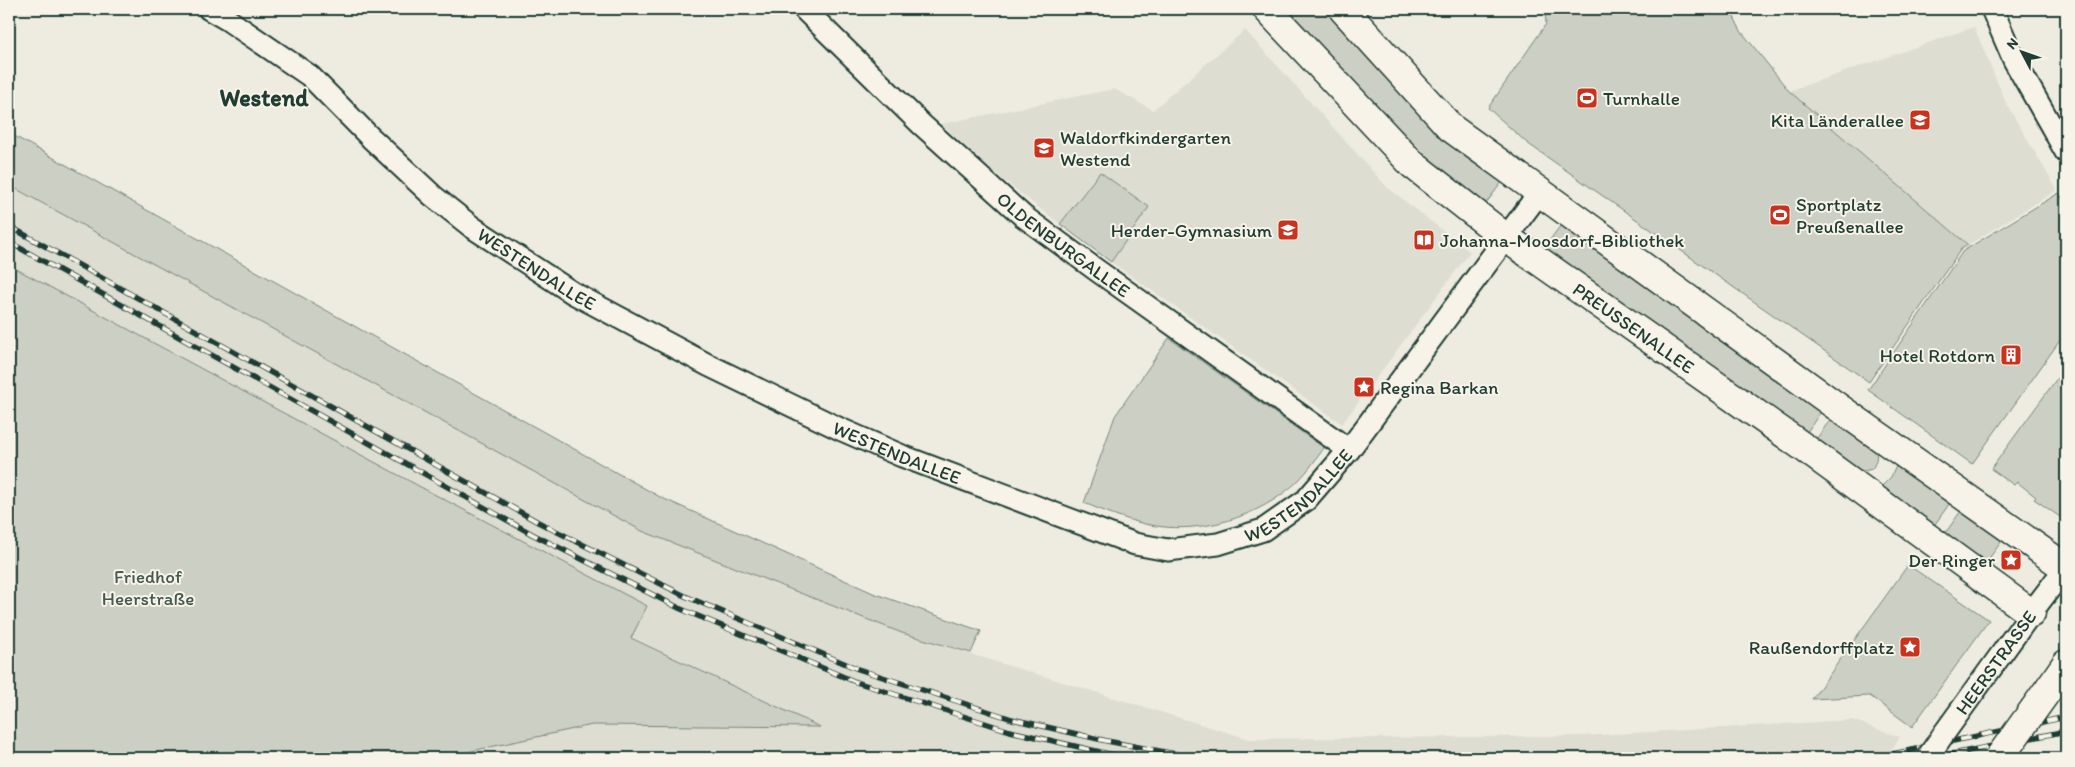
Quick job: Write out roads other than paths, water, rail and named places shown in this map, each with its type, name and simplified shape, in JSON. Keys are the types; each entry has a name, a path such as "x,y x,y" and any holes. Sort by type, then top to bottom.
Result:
{"street":[{"name":"WESTENDALLEE","path":"209,9 310,76 371,138 433,196 472,227 573,293 708,366 840,429 902,456 1135,544 1168,550 1218,544 1263,530 1306,500 1349,450 1539,193"},
{"name":"OLDENBURGALLEE","path":"804,9 920,124 1024,216 1094,269 1349,450"},
{"name":"PREUSSENALLEE","path":"1267,9 1412,164 1506,237 1802,446 2030,612"},
{"path":"1343,9 1451,128 1840,409 2066,567"},
{"path":"1992,9 2014,60 2066,152"},
{"name":"HEERSTRASSE","path":"1927,758 2030,612 2066,567"},
{"path":"1999,758 2066,664"}],"tram line":[{"path":"704,758 734,758"}],"railway":[{"path":"9,226 538,522 685,596 858,669 1012,719 1107,741 1196,758"},
{"path":"9,242 532,534 681,609 856,682 1010,731 1126,758"},
{"path":"1874,758 2066,717"},
{"path":"1933,758 2066,731"}],"place":[{"name":"Turnhalle","path":"1587,98"},
{"name":"Kita Länderallee","path":"1920,120"},
{"name":"Waldorfkindergarten Westend","path":"1044,148"},
{"name":"Sportplatz Preußenallee","path":"1780,215"},
{"name":"Herder-Gymnasium","path":"1288,230"},
{"name":"Johanna-Moosdorf-Bibliothek","path":"1424,240"},
{"name":"Hotel Rotdorn","path":"2011,355"},
{"name":"Regina Barkan","path":"1364,387"},
{"name":"Der Ringer","path":"2011,560"},
{"name":"Raußendorffplatz","path":"1910,647"}],"district":[{"name":"Westend","path":"264,97"}],"park label":[{"name":"Friedhof Heerstraße","path":"148,587"}]}
